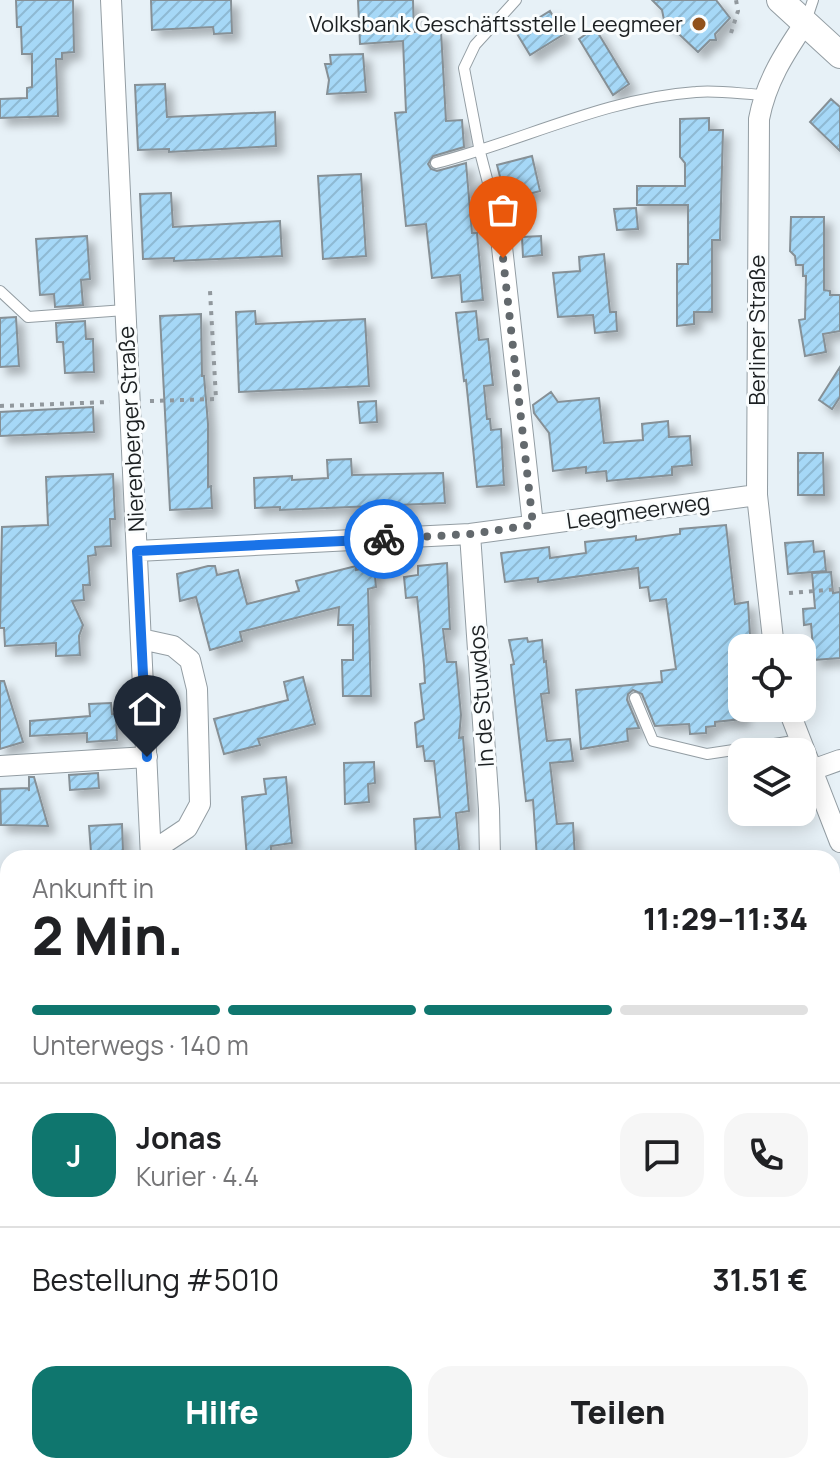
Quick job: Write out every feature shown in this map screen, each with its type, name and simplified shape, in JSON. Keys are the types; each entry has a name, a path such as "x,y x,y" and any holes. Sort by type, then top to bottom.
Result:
{"street":[{"name":"Nierenberger Straße","path":"111,0 151,850"},
{"path":"780,0 809,12 840,55"},
{"name":"Berliner Straße","path":"772,634 757,495 756,193 759,119 763,95 774,70 809,12"},
{"path":"500,229 533,525"},
{"name":"Leegmeerweg","path":"137,551 470,534 757,495"},
{"name":"In de Stuwdos","path":"470,534 490,850"},
{"path":"141,639 173,646 190,660 197,689 200,804 187,828 158,850"},
{"path":"0,766 147,757"},
{"path":"816,769 840,760"},
{"path":"816,780 840,842"}],"lane":[{"path":"500,229 480,152 464,68 475,45 516,0"},
{"path":"436,163 480,152 564,122 659,97 698,91 763,95"},
{"path":"0,291 28,317 125,310"},
{"path":"635,698 653,741 707,754 728,751"}],"path":[{"path":"731,33 738,11 736,0"},
{"path":"0,406 216,399 210,291"},
{"path":"766,595 840,589"}],"building":[{"path":"16,0 73,0 74,52 62,53 62,59 56,59 58,116 0,118 0,99 27,98 27,88 32,87 32,54 22,54"},
{"path":"151,0 231,0 232,33 214,34 213,27 152,30"},
{"path":"358,0 413,0 414,32 441,31 446,121 462,120 464,147 433,156 428,164 437,171 466,163 472,233 477,233 483,300 462,302 460,275 432,278 426,224 406,226 395,113 406,112 403,41 360,44"},
{"name":"Volksbank Geschäftsstelle Leegmeer","path":"652,0 716,0 730,18 715,34 716,40 710,40 698,52 664,20 662,10"},
{"path":"550,11 564,34 530,55 516,32"},
{"path":"595,28 629,84 613,95 579,39"},
{"path":"363,54 366,92 327,94 329,80 325,64 331,64 330,55"},
{"path":"165,84 167,117 275,112 276,146 169,152 169,149 138,150 135,85"},
{"path":"831,99 840,107 840,151 810,122"},
{"path":"709,118 709,130 723,130 720,240 712,240 712,312 694,312 694,324 677,326 677,264 688,264 688,205 637,205 637,186 685,186 685,163 680,157 680,119"},
{"path":"532,156 540,191 506,200 497,165"},
{"path":"361,174 366,256 323,259 318,176"},
{"path":"171,193 173,227 280,221 282,256 174,261 174,258 143,259 140,194"},
{"path":"636,208 638,229 617,230 614,209"},
{"path":"791,217 824,217 824,290 830,291 830,295 840,295 840,331 823,334 826,352 805,356 799,320 805,319 806,276 803,276 803,265 796,265 795,256 790,251"},
{"path":"87,236 90,279 81,280 83,305 55,307 54,294 40,295 36,239"},
{"path":"541,236 542,255 523,257 522,237"},
{"path":"604,254 610,312 616,312 617,331 595,333 593,315 558,317 553,273 580,271 579,257"},
{"path":"255,311 256,324 365,319 369,386 239,392 236,312"},
{"path":"476,311 479,340 488,339 493,385 484,386 487,419 490,419 491,430 501,429 504,485 477,487 456,313"},
{"path":"201,314 202,376 208,424 208,487 211,486 212,508 170,510 160,316"},
{"path":"16,317 19,366 0,367 0,318"},
{"path":"85,321 86,339 93,339 94,372 65,373 63,342 57,342 56,323"},
{"path":"840,367 840,397 832,409 819,400"},
{"path":"551,392 558,402 599,398 604,443 643,440 642,424 668,421 669,437 690,436 692,465 672,467 672,475 607,481 606,471 586,473 586,467 553,471 549,433 534,413 533,405"},
{"path":"376,401 377,422 360,423 358,402"},
{"path":"93,407 94,432 0,436 0,412"},
{"path":"798,453 823,453 824,495 798,495"},
{"path":"351,459 352,475 443,473 445,503 280,510 280,507 255,508 254,478 328,478 327,460"},
{"path":"113,474 115,519 110,519 111,546 95,547 96,555 88,556 90,585 83,585 84,600 72,601 83,625 79,636 80,655 56,656 56,643 5,646 4,628 0,628 2,527 48,525 46,477"},
{"path":"726,525 735,604 748,602 750,634 728,634 728,721 706,727 706,733 690,734 689,724 655,726 642,694 633,690 627,700 639,728 627,729 628,741 581,749 576,690 662,682 661,671 676,669 666,599 650,601 648,587 640,588 638,568 538,582 538,578 505,582 501,553 549,547 550,558 586,553 585,542 680,534 680,529"},
{"path":"813,541 814,552 824,551 826,571 788,574 785,543"},
{"path":"447,563 450,629 443,629 447,662 456,662 461,715 459,738 463,737 469,811 456,813 459,850 416,850 414,819 440,817 434,761 425,761 423,746 417,747 415,723 424,719 420,684 425,683 424,665 417,597 406,598 404,577 418,575 418,566"},
{"path":"215,566 217,575 238,570 247,604 299,591 296,581 356,566 356,570 374,566 376,587 368,589 371,696 343,696 342,660 353,660 353,625 338,625 339,607 240,632 242,641 210,650 196,597 180,601 177,574"},
{"path":"831,572 833,593 840,592 840,658 816,660 816,634 812,634 811,624 804,625 803,609 815,608 812,573"},
{"path":"509,640 542,640 549,693 541,694 547,741 570,739 573,761 550,763 557,824 573,823 575,850 536,850 533,800 526,801 511,665 514,664"},
{"path":"303,677 315,724 258,739 260,745 224,754 214,719 288,700 284,682"},
{"path":"0,681 4,681 23,742 0,749"},
{"path":"111,703 112,714 116,714 117,740 87,742 87,733 30,736 30,721 90,716 89,704"},
{"path":"374,762 375,783 368,784 369,802 345,804 344,763"},
{"path":"98,773 99,788 70,790 69,775"},
{"path":"29,777 34,777 48,826 1,825 0,789 28,788 29,791"},
{"path":"286,777 292,843 271,846 271,850 246,850 242,797 266,794 264,779"},
{"path":"122,824 123,850 91,850 89,826"}],"way so far":[{"path":"384,539 470,534 533,525 503,258"}],"place":[{"name":"Volksbank Geschäftsstelle Leegmeer","path":"699,24"}],"route":[{"path":"147,757 137,551 384,539"}]}
